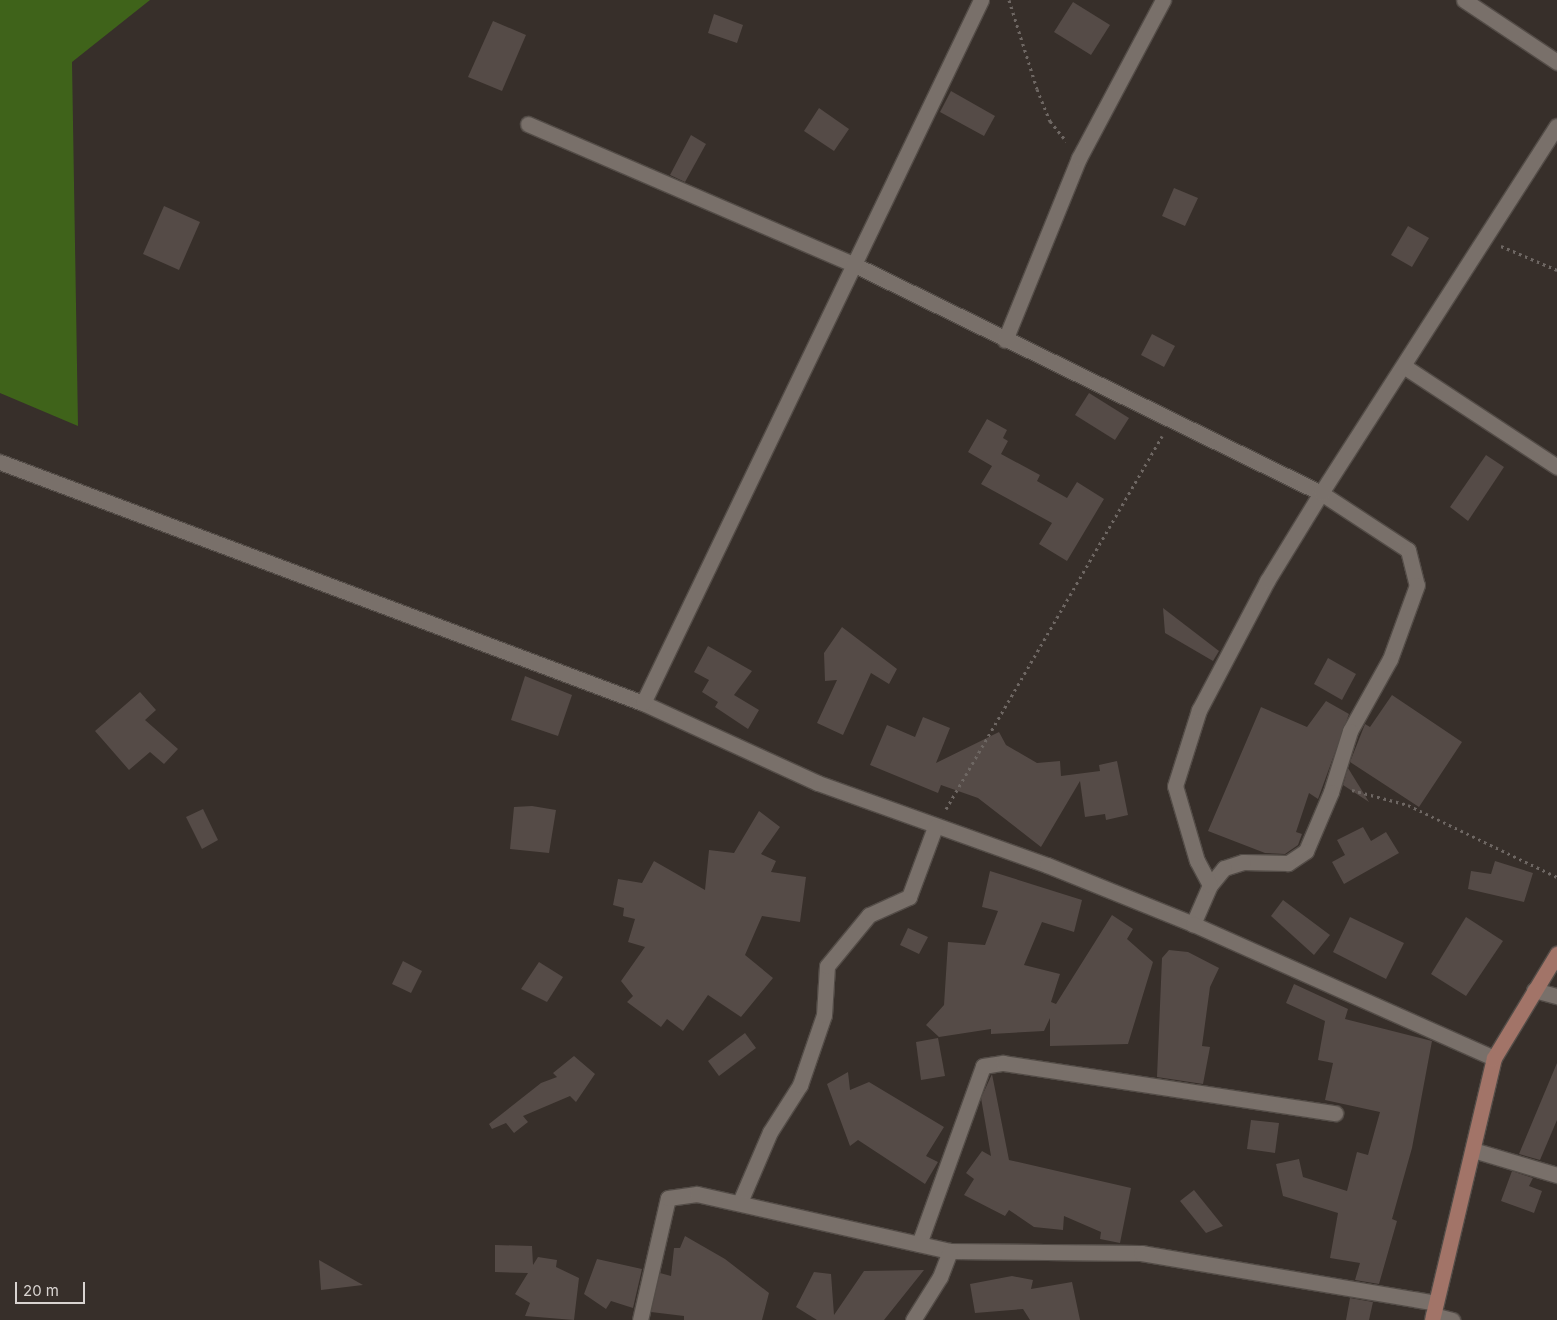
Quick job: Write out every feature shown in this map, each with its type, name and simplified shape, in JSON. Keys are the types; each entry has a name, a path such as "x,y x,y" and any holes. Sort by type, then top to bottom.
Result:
{"main road":[{"path":"1433,1313 1494,1058 1557,954"}],"street":[{"path":"643,703 981,0"},
{"path":"1005,340 1079,158 1163,0"},
{"path":"1464,0 1557,62"},
{"path":"528,124 855,265 1169,422 1321,493 1408,550 1417,585 1390,659 1350,731 1332,792 1306,851 1288,862 1243,862 1224,868 1210,885 1193,924"},
{"path":"1210,885 1197,861 1176,786 1199,710 1267,581 1321,493 1406,367 1557,126"},
{"path":"1406,367 1557,467"},
{"path":"0,462 643,703 818,783 935,827 1047,865 1193,924 1494,1058"},
{"path":"740,1202 770,1132 800,1085 824,1015 827,966 870,916 909,897 935,827"},
{"path":"1534,990 1557,996"},
{"path":"919,1244 983,1066 1003,1063 1335,1113"},
{"path":"1473,1150 1557,1175"},
{"path":"640,1320 668,1198 697,1194 740,1202 950,1251 1141,1253 1433,1313 1452,1320"},
{"path":"913,1320 940,1277 950,1251"}],"path":[{"path":"1010,0 1050,121 1079,158"},
{"path":"1484,240 1557,270"},
{"path":"935,827 1169,422"},
{"path":"1332,792 1362,790 1408,805 1557,877"}],"green space":[{"path":"0,0 150,0 72,62 78,426 0,393"}],"building":[{"path":"1073,2 1110,25 1091,55 1054,32"},
{"path":"714,14 743,25 737,43 708,33"},
{"path":"493,21 526,35 502,91 468,77"},
{"path":"951,91 995,116 984,136 940,112"},
{"path":"819,108 849,129 834,151 804,131"},
{"path":"691,135 706,144 685,182 670,175"},
{"path":"1174,188 1198,198 1185,226 1162,216"},
{"path":"164,206 200,222 179,270 143,254"},
{"path":"1408,226 1429,238 1412,267 1391,255"},
{"path":"1152,334 1175,346 1164,367 1141,355"},
{"path":"1089,393 1129,418 1115,440 1075,415"},
{"path":"987,419 1007,430 1003,438 1008,441 1001,454 1040,475 1037,481 1067,498 1077,482 1104,499 1067,561 1039,544 1052,523 981,484 992,466 968,452"},
{"path":"1486,455 1504,467 1468,521 1450,507"},
{"path":"1163,608 1219,651 1213,661 1165,633"},
{"path":"842,627 897,669 889,684 871,673 843,735 817,723 837,680 825,681 824,653"},
{"path":"708,646 752,671 734,695 759,710 748,729 715,707 718,702 702,692 709,680 694,672"},
{"path":"1328,658 1356,674 1342,700 1314,684"},
{"path":"525,676 572,695 558,736 511,720"},
{"path":"140,692 156,710 145,720 178,749 164,764 150,752 129,770 95,731"},
{"path":"1392,695 1462,742 1419,807 1350,762 1365,724 1370,727"},
{"path":"1326,701 1349,714 1318,799 1309,793 1296,832 1302,834 1298,845 1285,854 1265,853 1208,831 1261,707 1307,727"},
{"path":"923,717 950,728 936,763 999,732 1006,745 1037,763 1060,761 1061,776 1100,771 1099,765 1117,761 1128,815 1106,820 1105,814 1085,817 1080,781 1041,847 978,798 941,785 938,793 870,765 887,725 915,737"},
{"path":"1348,768 1369,802 1343,785"},
{"path":"532,806 556,810 549,853 510,849 514,807"},
{"path":"203,809 218,840 202,849 186,817"},
{"path":"759,811 780,827 761,854 776,861 771,872 806,877 800,922 762,916 745,955 773,978 741,1017 708,995 683,1031 667,1019 661,1027 627,1002 633,996 621,981 645,947 628,942 635,919 623,916 624,908 613,905 618,879 642,883 654,861 705,890 709,850 734,853"},
{"path":"1363,827 1371,841 1386,832 1399,853 1344,884 1332,862 1345,855 1337,840"},
{"path":"1495,861 1533,873 1524,902 1468,889 1471,871 1491,874"},
{"path":"990,871 1082,900 1074,932 1042,922 1024,965 1060,974 1051,1002 1056,1004 1112,915 1133,929 1127,939 1153,962 1128,1044 1050,1046 1050,1018 1044,1031 991,1034 991,1029 939,1037 926,1025 944,1005 948,942 985,945 998,911 982,907"},
{"path":"1283,900 1330,935 1314,955 1271,916"},
{"path":"1350,917 1404,943 1386,979 1333,952"},
{"path":"1466,917 1503,941 1466,996 1431,974"},
{"path":"908,928 928,937 919,954 900,945"},
{"path":"1169,950 1188,952 1219,968 1210,987 1202,1046 1210,1047 1203,1084 1157,1077 1162,958"},
{"path":"403,961 422,971 411,993 392,984"},
{"path":"539,962 563,977 547,1002 521,989"},
{"path":"1294,984 1348,1009 1345,1019 1432,1041 1412,1148 1392,1219 1397,1221 1379,1284 1355,1280 1360,1263 1330,1258 1338,1213 1283,1196 1276,1164 1299,1159 1303,1177 1347,1191 1357,1152 1368,1155 1380,1112 1325,1100 1333,1063 1318,1060 1325,1021 1286,1003"},
{"path":"745,1033 756,1048 719,1076 708,1061"},
{"path":"938,1038 945,1076 921,1080 916,1042"},
{"path":"574,1056 595,1074 576,1102 570,1096 523,1116 528,1122 514,1133 506,1123 492,1129 489,1124 541,1083 557,1077 553,1073"},
{"path":"1557,1063 1557,1120 1540,1160 1519,1154"},
{"path":"848,1072 850,1090 869,1082 944,1127 926,1156 938,1162 925,1184 858,1140 850,1146 827,1084"},
{"path":"992,1074 1009,1160 1131,1188 1120,1243 1100,1239 1101,1232 1064,1216 1063,1230 1034,1227 1009,1210 1005,1216 964,1195 974,1179 966,1173 982,1151 991,1156 981,1098"},
{"path":"1251,1120 1279,1123 1275,1153 1247,1149"},
{"path":"1512,1171 1533,1178 1529,1186 1542,1191 1534,1213 1501,1201"},
{"path":"1194,1190 1223,1226 1206,1233 1180,1201"},
{"path":"685,1236 725,1259 769,1293 762,1320 684,1320 684,1316 651,1312 660,1273 671,1276 674,1248 680,1248"},
{"path":"495,1245 532,1246 533,1265 538,1257 557,1260 556,1267 579,1278 574,1320 525,1316 530,1303 515,1294 528,1273 495,1272"},
{"path":"597,1259 642,1269 633,1308 611,1301 606,1309 584,1294"},
{"path":"319,1260 363,1285 321,1290"},
{"path":"924,1270 884,1320 817,1320 796,1307 814,1272 831,1274 834,1315 864,1271"},
{"path":"1012,1276 1033,1280 1031,1289 1072,1282 1080,1320 1030,1320 1023,1309 975,1313 970,1284"},
{"path":"1350,1298 1373,1302 1369,1320 1346,1320"}]}
